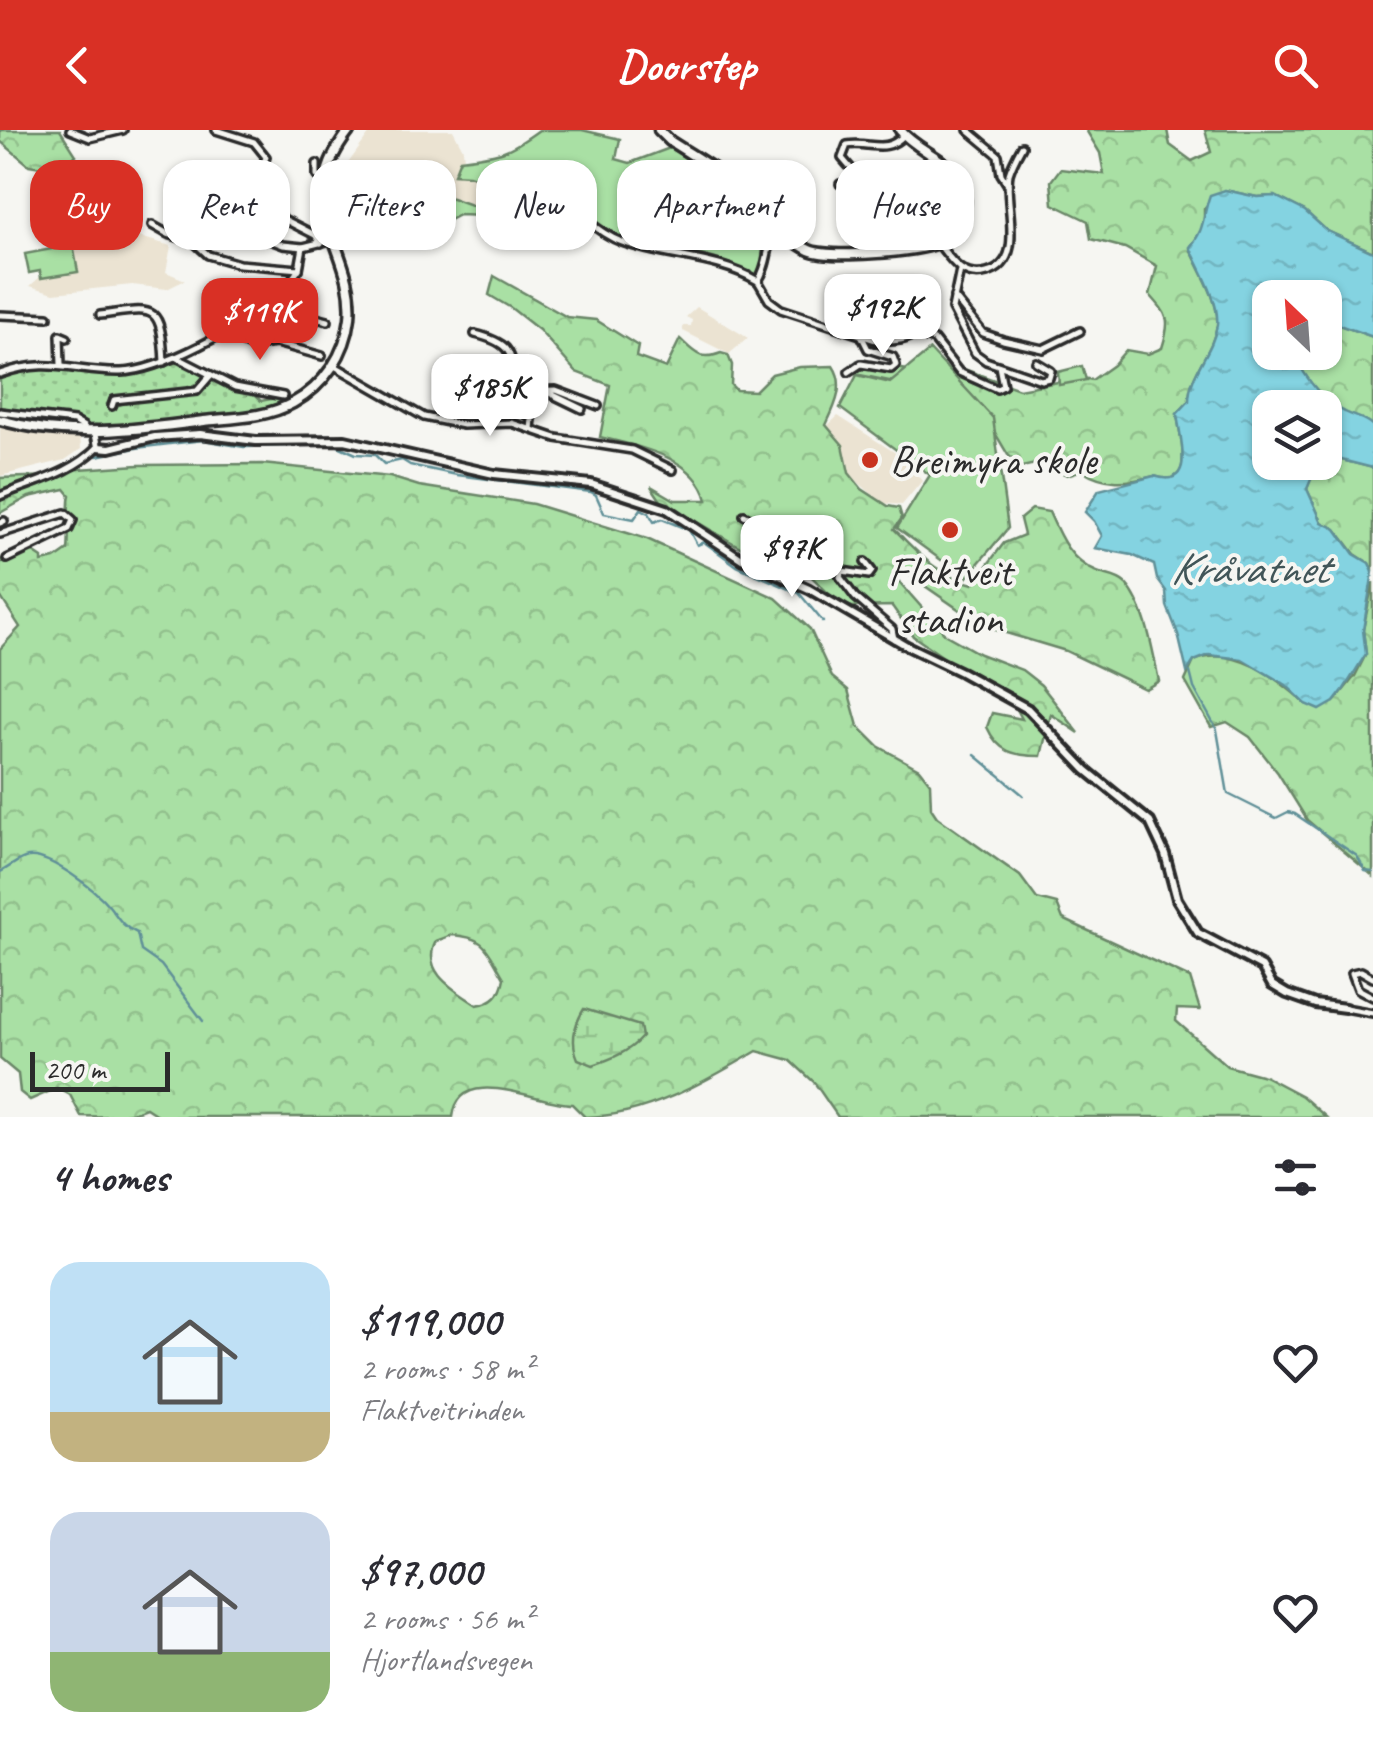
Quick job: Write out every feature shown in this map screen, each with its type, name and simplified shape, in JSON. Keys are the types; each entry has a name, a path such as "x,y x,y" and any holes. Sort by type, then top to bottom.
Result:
{"main road":[{"path":"333,160 350,130"},
{"path":"659,130 698,160"},
{"path":"902,132 918,149 938,160"},
{"path":"0,420 51,431 128,431 274,410 309,392 333,365 348,330 350,302 334,250"},
{"path":"814,250 830,255 875,250"}],"street":[{"path":"70,130 90,138 123,130"},
{"path":"216,130 254,142 266,156 257,184 260,207 310,232"},
{"path":"968,130 998,155 1000,174 1008,185"},
{"path":"844,160 847,146 883,148 893,144 902,132"},
{"path":"944,250 960,270 977,274 990,272 1007,257 1008,185 1012,164 1022,146"},
{"path":"152,224 168,234 189,239 208,254 239,264 299,270"},
{"path":"597,229 630,245 724,264 758,281 769,300 781,309 862,336 879,341 915,334 934,340 959,372 997,389 1003,386 999,366"},
{"path":"290,245 310,245"},
{"path":"280,296 299,270 303,247"},
{"path":"758,281 765,270 768,250"},
{"path":"960,270 953,294 954,315 980,358 1042,380 1050,378 1051,371 1036,362"},
{"path":"953,294 983,333 1003,340 1043,349 1080,331"},
{"path":"0,374 26,365 123,372 164,362 271,304 328,321"},
{"path":"100,315 143,309 151,312 160,323 164,362"},
{"path":"0,314 48,317"},
{"path":"220,332 250,346 276,342 322,356"},
{"path":"475,334 500,340 513,370 512,382"},
{"path":"61,365 60,335 67,338"},
{"path":"850,372 860,364 883,369 896,365 893,357 868,348 862,336"},
{"path":"176,357 210,376 252,392 283,396"},
{"path":"333,365 424,417 463,426 500,421 556,438 632,450 673,470"},
{"path":"531,429 532,419 524,412 467,393 463,385 466,377 473,374 512,382 526,391 565,392 598,406"},
{"path":"112,406 114,400 197,390 210,376"},
{"path":"545,390 582,409"},
{"path":"0,412 70,420 84,427"},
{"path":"95,431 98,447"},
{"path":"0,496 71,470 98,447 200,434 256,442 345,440 494,474 591,484 666,509 742,559 808,589 1028,709 1090,774 1145,816 1162,845 1177,898 1198,933 1262,967 1272,984 1287,994 1315,1004 1373,1012"},
{"path":"0,534 41,524 65,513 73,520 69,528 7,559"},
{"path":"744,515 828,558 842,572 868,575 872,571 865,562"},
{"path":"842,572 846,587 892,629 894,639"},
{"path":"1373,978 1362,971 1352,972 1358,989 1373,996"}],"shaded area":[{"path":"372,130 453,130 464,160 476,164 476,207 456,200 456,160 350,160"},
{"path":"143,238 170,250 166,272 185,280 167,289 132,285 54,293 30,286 41,276 77,270 74,250 143,250"},
{"path":"697,307 748,338 729,354 683,331 683,326 691,326 692,320 686,317"},
{"name":"Breimyra skole","path":"838,416 905,459 922,481 902,505 882,503 834,461 826,427"},
{"path":"0,425 80,434 81,449 65,460 0,476"}],"green space":[{"path":"0,130 60,130 76,155 71,160 30,160 29,165 0,141"},
{"path":"539,130 582,130 620,139 616,159 620,160 617,235 597,226 597,160 476,160 476,177 456,174 460,159 502,152"},
{"path":"1086,130 1167,130 1170,145 1192,161 1211,152 1205,130 1373,130 1373,252 1327,231 1305,211 1275,196 1257,197 1225,190 1204,209 1204,227 1190,248 1212,296 1217,325 1193,381 1189,401 1177,414 1183,460 1176,476 1116,481 1082,470 1067,475 1040,463 1022,467 1008,455 988,421 899,383 855,374 857,361 913,371 964,369 1019,389 1058,382 1071,375 1092,380 1126,350 1148,354 1162,348 1166,319 1150,295 1157,266 1125,248 1091,239 1088,221 1053,204 1051,181 1060,169 1104,174 1100,153"},
{"path":"670,148 688,160 638,160"},
{"path":"456,200 476,207 476,216 456,217"},
{"path":"74,250 78,272 41,278 40,271 29,273 25,254"},
{"path":"674,250 762,250 761,273 754,276 716,259"},
{"path":"494,276 567,317 596,320 638,346 636,357 666,368 680,339 703,356 728,355 731,385 736,390 755,391 772,374 800,367 833,366 839,388 826,425 843,445 849,473 862,489 888,506 899,508 902,518 894,529 930,563 973,584 1004,543 1024,535 1020,519 1032,509 1049,512 1062,539 1080,562 1120,579 1133,593 1148,630 1159,681 1145,689 1066,651 983,626 906,573 895,577 946,635 980,654 1022,670 1041,685 1079,733 1051,714 1041,756 1023,755 1002,747 987,727 992,713 1022,719 1009,694 959,668 913,636 892,606 852,607 837,602 809,574 766,562 661,501 651,486 675,500 707,500 701,485 678,464 648,450 600,437 610,385 576,372 539,330 489,295"},
{"path":"1342,326 1373,337 1373,426 1342,411 1342,390 1317,390 1303,370 1342,370"},
{"path":"930,350 993,418 1008,528 966,578 897,528 930,475 840,408 857,375 890,383"},
{"path":"175,360 205,376 199,389 211,379 255,395 261,401 281,397 285,402 265,409 133,424 66,425 0,415 0,376 46,369 127,375","holes":["198,389 112,408 107,404 114,395 132,398"]},
{"path":"1082,366 1086,380 1059,385 1058,372"},
{"path":"1342,460 1373,468 1373,572 1336,529 1322,522 1307,489 1310,480 1342,480"},
{"path":"262,464 390,477 419,486 533,504 647,539 776,598 810,629 832,677 848,690 858,726 878,746 919,769 930,783 931,808 937,817 1020,876 1037,899 1057,904 1063,919 1190,978 1200,1010 1177,1009 1176,1021 1227,1066 1264,1076 1302,1096 1326,1117 838,1117 814,1082 790,1060 757,1051 653,1104 585,1117 572,1104 485,1089 470,1091 459,1100 453,1117 160,1117 146,1108 114,1116 81,1116 70,1095 57,1088 30,1100 20,1092 18,1074 0,1059 0,649 20,627 0,596 0,560 30,550 42,562 68,550 70,495 65,489 29,497 0,513 0,478 54,476 79,469","holes":["452,935 464,936 485,947 504,978 496,997 483,1004 477,1005 450,986 433,962 436,941"]},
{"path":"1373,582 1373,876 1307,820 1250,737 1227,722 1211,727 1185,681 1194,661 1224,657 1268,674 1306,704 1334,702 1355,676 1366,654 1363,630"},
{"path":"584,1009 640,1026 642,1037 626,1051 600,1063 593,1065 578,1059 574,1033"}],"water":[{"name":"Kråvatnet","path":"1225,190 1257,197 1275,196 1305,211 1327,231 1373,252 1373,337 1342,326 1342,280 1252,280 1252,370 1303,370 1318,390 1252,390 1252,480 1311,480 1307,489 1322,522 1336,529 1373,572 1363,630 1366,654 1334,702 1320,710 1242,659 1209,655 1194,661 1187,672 1166,591 1157,579 1154,565 1132,555 1095,548 1102,536 1085,512 1099,490 1154,476 1176,476 1181,469 1177,414 1189,401 1193,381 1217,325 1212,295 1190,247 1201,228 1210,195"},
{"name":"Kråvatnet","path":"1342,410 1373,426 1373,468 1342,460"}],"waterway":[{"path":"97,456 203,440 244,447 336,445 356,454 375,455 384,464 402,460 457,475 591,492 604,513 634,519 641,509 654,522 662,519 689,530 697,545 704,542 737,566 799,593 823,622"},
{"path":"1190,672 1194,688 1217,730 1228,794 1276,818 1288,812 1295,814 1357,856 1365,871 1373,872"},
{"path":"975,755 1023,795"},
{"path":"0,872 24,858 37,857 83,882 124,925 137,933 141,951 161,965 203,1021"}],"place":[{"name":"Breimyra skole","path":"870,460"},
{"name":"Flaktveit stadion","path":"950,530"}]}
